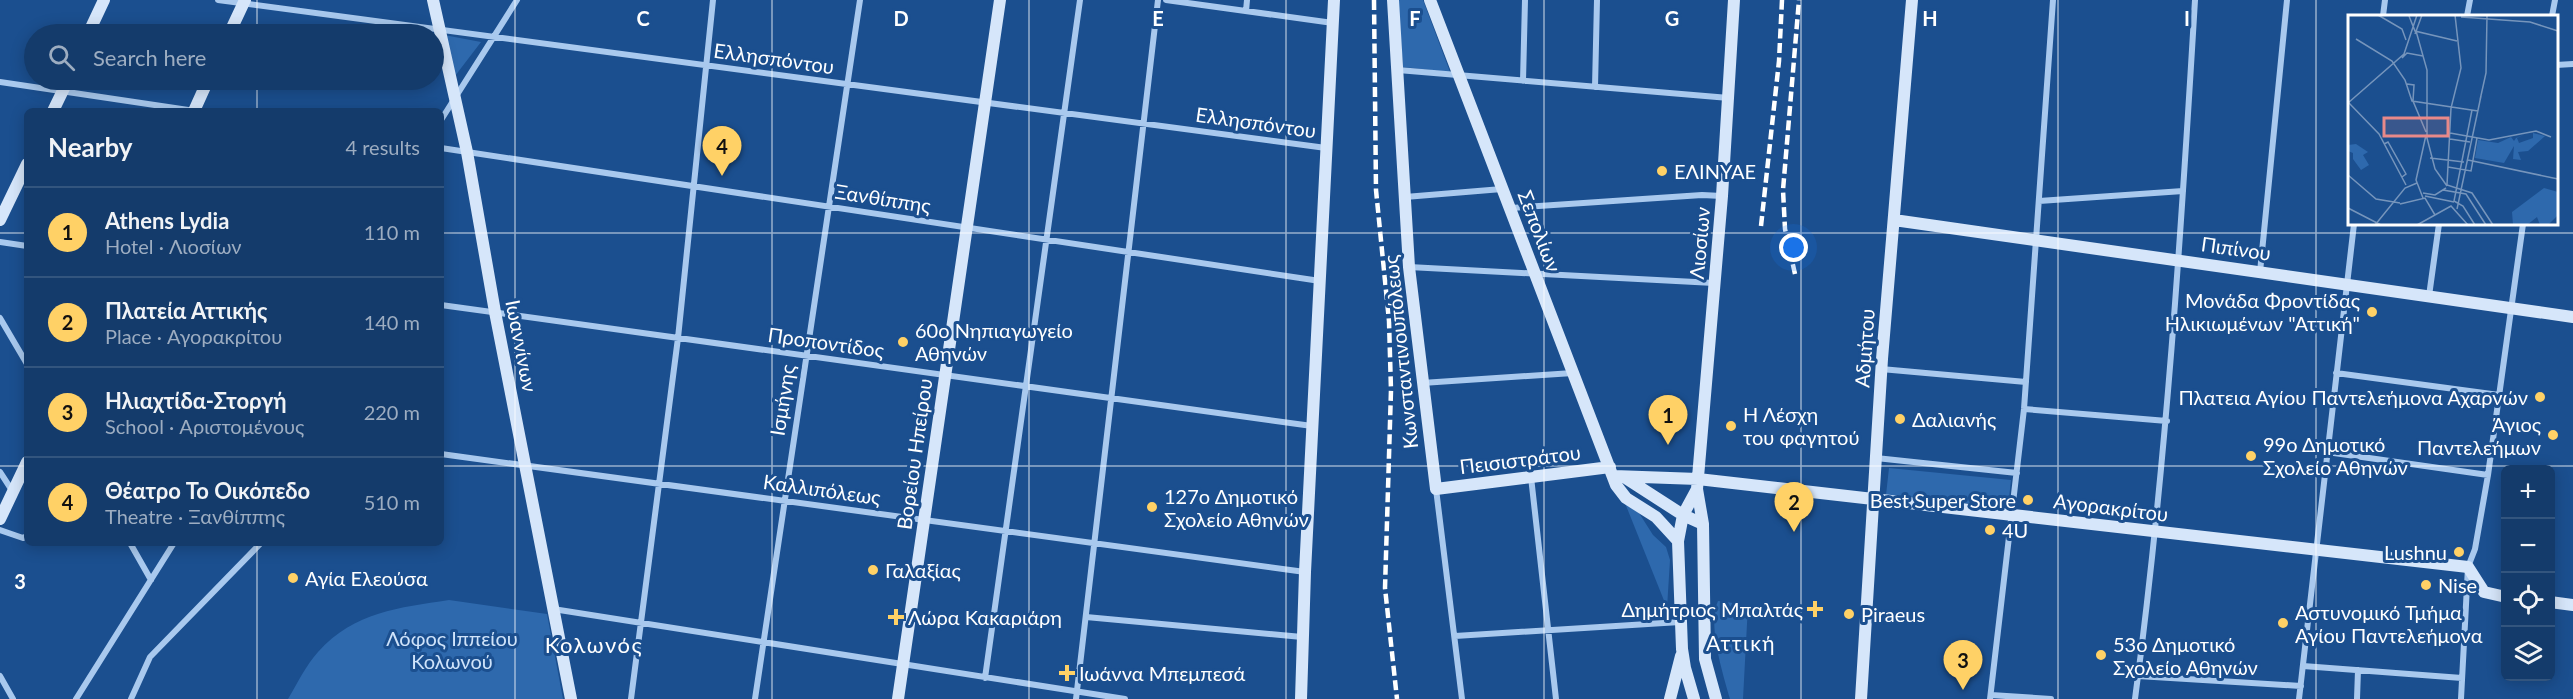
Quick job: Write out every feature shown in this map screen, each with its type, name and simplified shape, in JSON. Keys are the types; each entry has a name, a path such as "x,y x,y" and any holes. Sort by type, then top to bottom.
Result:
{"street":[{"path":"93,24 104,0"},
{"name":"Ελλησπόντου","path":"218,0 397,24"},
{"name":"Ιωαννίνων","path":"433,0 438,24"},
{"path":"444,115 517,0"},
{"path":"631,699 678,338 713,0"},
{"name":"Ισμήνης","path":"755,699 783,500 860,0"},
{"name":"Βορείου Ηπείρου","path":"898,699 1000,0"},
{"path":"985,678 1080,0"},
{"path":"1077,695 1158,0"},
{"path":"1166,0 1333,23"},
{"path":"1246,11 1247,0"},
{"path":"1301,699 1305,572 1334,0"},
{"name":"Κωνσταντινουπόλεως","path":"1394,0 1409,267 1462,699"},
{"name":"Σεπολίων","path":"1430,0 1573,373 1616,473 1619,491 1656,517 1678,541"},
{"path":"1523,81 1525,0"},
{"path":"1595,87 1597,0"},
{"name":"Λιοσίων","path":"1716,699 1706,664 1703,632 1703,524 1697,484 1730,98 1734,0"},
{"name":"Αδμήτου","path":"1861,699 1875,499 1881,369 1912,0"},
{"path":"2051,699 1990,697 2024,409 2054,0"},
{"path":"2135,699 2167,422 2180,260 2195,0"},
{"path":"2260,272 2287,0"},
{"path":"2383,15 2385,0"},
{"path":"2467,15 2470,0"},
{"path":"2552,15 2555,0"},
{"path":"234,24 244,2"},
{"name":"Ελλησπόντου","path":"444,31 1326,148"},
{"name":"Ιωαννίνων","path":"444,50 467,152 495,312 571,699"},
{"path":"2558,65 2573,64"},
{"path":"1398,70 1730,98"},
{"path":"0,82 24,83"},
{"path":"54,108 63,90"},
{"path":"90,90 179,108"},
{"path":"195,108 203,90"},
{"name":"Ξανθίππης","path":"444,148 1320,281"},
{"path":"0,220 24,170"},
{"path":"1405,197 1502,189"},
{"path":"2039,201 2183,191"},
{"path":"1510,208 1702,195 1722,196"},
{"name":"Πιπίνου","path":"1894,220 2573,317"},
{"path":"2299,699 2354,225"},
{"path":"2429,296 2439,225"},
{"path":"2461,699 2468,567 2475,549 2488,475 2523,225"},
{"path":"0,242 24,246"},
{"path":"1409,267 1715,283"},
{"name":"Προποντίδος","path":"444,305 1313,426"},
{"path":"0,318 24,359"},
{"path":"1881,369 2026,382"},
{"path":"1422,383 1573,373"},
{"path":"2337,373 2499,395"},
{"path":"2024,409 2167,422"},
{"path":"2327,452 2488,475"},
{"name":"Καλλιπόλεως","path":"444,454 1305,572"},
{"path":"1876,458 2017,473"},
{"path":"0,519 24,468"},
{"path":"0,472 13,492"},
{"path":"1616,473 1683,515 1703,524"},
{"name":"Πεισιστράτου","path":"1436,489 1531,477 1616,473 1697,484"},
{"path":"1531,477 1556,699"},
{"name":"Λιοσίων","path":"1694,699 1682,650 1678,541 1683,515 1697,484"},
{"name":"Αγορακρίτου","path":"1697,484 1875,499 2468,567"},
{"path":"0,530 24,538"},
{"path":"132,546 151,580"},
{"path":"75,699 172,546"},
{"path":"131,699 150,657 258,546"},
{"path":"2468,567 2484,592 2501,596"},
{"path":"2555,603 2573,605"},
{"path":"553,609 762,641 1077,695 1125,699"},
{"path":"1086,616 1302,637"},
{"path":"1455,636 1680,622"},
{"path":"1670,699 1682,650"},
{"path":"2303,666 2462,678"},
{"path":"2357,699 2358,670"},
{"path":"0,676 13,699"},
{"path":"2139,676 2301,686"}],"green space":[{"path":"1398,0 1423,0 1450,72 1403,67"},
{"path":"444,35 481,42 455,76"},
{"path":"1889,468 2011,480 2008,507 1886,495"},
{"path":"1625,503 1639,513 1653,535 1666,547 1670,560 1667,608"},
{"name":"Λόφος Ιππείου Κολωνού","path":"449,600 547,614 563,699 288,699 318,652 332,638 347,628 395,609"},
{"path":"1718,601 1748,605 1743,699 1730,699 1720,663 1714,622"}],"railway":[{"path":"1374,0 1376,190 1389,321 1391,390 1385,588 1397,699"},
{"path":"1761,226 1779,61 1782,0"},
{"path":"1795,274 1785,229 1783,190 1799,0"}],"place":[{"name":"ΕΛΙΝΥΑΕ","path":"1662,171"},
{"name":"Θέατρο Το Οικόπεδο","path":"722,176"},
{"name":"Μονάδα Φροντίδας Ηλικιωμένων \"Αττική\"","path":"2372,312"},
{"name":"60ο Νηπιαγωγείο Αθηνών","path":"903,342"},
{"name":"Πλατεια Αγίου Παντελεήμονα Αχαρνών","path":"2540,397"},
{"name":"Δαλιανής","path":"1900,419"},
{"name":"Η Λέσχη του φαγητού","path":"1731,426"},
{"name":"Άγιος Παντελεήμων","path":"2553,435"},
{"name":"Athens Lydia","path":"1668,445"},
{"name":"99ο Δημοτικό Σχολείο Αθηνών","path":"2251,456"},
{"name":"Best Super Store","path":"2028,500"},
{"name":"127ο Δημοτικό Σχολείο Αθηνών","path":"1152,507"},
{"name":"4U","path":"1990,530"},
{"name":"Πλατεία Αττικής","path":"1794,532"},
{"name":"Lushnu","path":"2459,552"},
{"name":"Γαλαξίας","path":"873,570"},
{"name":"Αγία Ελεούσα","path":"293,578"},
{"name":"Nise","path":"2426,585"},
{"name":"Δημήτριος Μπαλτάς","path":"1815,609"},
{"name":"Piraeus","path":"1849,614"},
{"name":"Λώρα Κακαριάρη","path":"896,617"},
{"name":"Αστυνομικό Τμήμα Αγίου Παντελεήμονα","path":"2283,623"},
{"name":"53ο Δημοτικό Σχολείο Αθηνών","path":"2101,655"},
{"name":"Ιωάννα Μπεμπεσά","path":"1067,673"},
{"name":"Ηλιαχτίδα-Στοργή","path":"1963,690"}],"district":[{"name":"Αττική","path":"1741,642"},
{"name":"Κολωνός","path":"594,644"}]}
